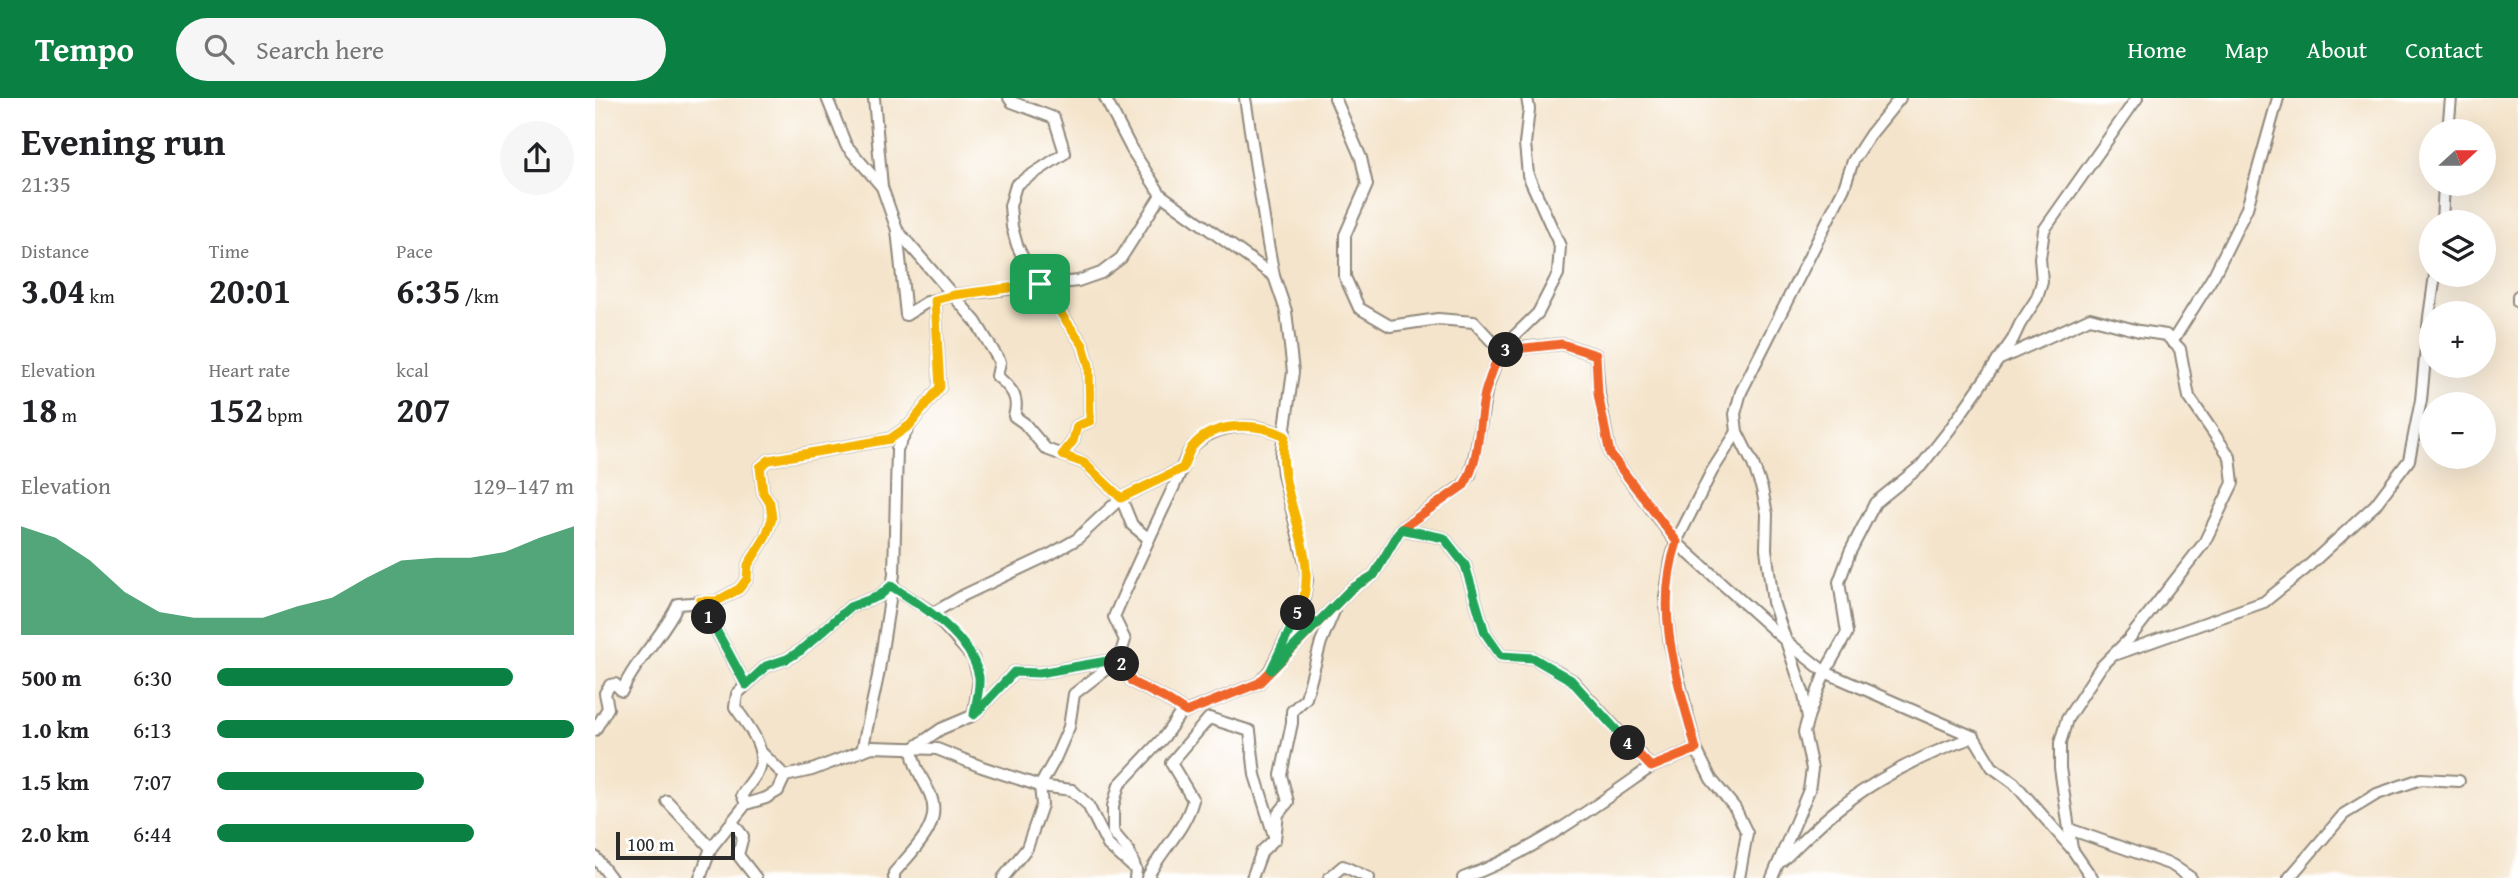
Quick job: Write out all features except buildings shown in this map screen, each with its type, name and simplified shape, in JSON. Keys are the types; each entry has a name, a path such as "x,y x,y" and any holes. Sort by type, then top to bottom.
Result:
{"street":[{"path":"827,98 846,145 882,187"},
{"path":"874,98 882,187 897,230 906,315 927,302 954,295 1078,281 1101,272 1121,258 1161,195"},
{"path":"1009,98 1012,102 1054,118 1065,153 1016,185 1010,206 1012,227 1024,260 1083,345 1089,366 1090,421 1077,426 1073,441 1062,455"},
{"path":"1105,98 1132,150 1161,195 1274,276"},
{"path":"1245,98 1274,276 1286,311 1293,372 1281,455 1307,580 1303,604 1271,670"},
{"path":"1335,98 1361,158 1367,185 1345,235 1345,277 1359,309 1390,326 1438,319 1474,322 1500,351"},
{"path":"1135,874 1129,851 1113,832 1113,806 1119,785 1164,737 1180,714 1259,683 1351,589 1374,575 1401,529 1464,485 1470,475 1486,392 1500,351 1538,313 1558,274 1560,246 1528,175 1525,144 1529,108 1527,98"},
{"path":"1808,718 1804,695 1773,602 1766,549 1767,514 1762,489 1737,432 1735,414 1741,392 1844,188 1853,161 1900,98"},
{"path":"1772,878 1809,790 1812,769 1804,733 1808,718 1825,672 1847,633 1839,582 1850,552 1875,503 1921,466 2013,339 2037,298 2042,282 2040,258 2044,230 2137,98"},
{"path":"2172,342 2214,275 2247,208 2278,98"},
{"path":"2449,119 2451,98"},
{"path":"897,230 976,322 1000,362 997,376 1013,390 1017,406 1014,416 1024,423 1046,449 1084,463 1121,498 1132,524 1149,539"},
{"path":"2112,656 2263,602 2304,570 2375,505 2409,460 2421,400 2433,287"},
{"path":"2518,296 2518,302"},
{"path":"862,751 878,676 891,586 895,545 897,449 910,425 940,387 935,300"},
{"path":"1998,360 2090,318 2166,335 2180,349 2189,397 2230,457 2233,483 2204,543 2129,639 2100,667 2067,719 2060,743 2060,768 2072,849"},
{"path":"1500,351 1562,344 1596,355 1598,394 1610,454 1677,542 1787,642 1825,672 1974,737 1992,767 2014,783 2072,849 2092,878"},
{"path":"595,730 608,708 605,693 610,685 615,684 622,691 630,674 669,624 678,604 717,601 739,589 747,579 748,565 765,538 772,519 770,503 763,492 760,467 769,460 890,439 910,425"},
{"path":"1003,878 1027,848 1042,805 1040,786 1069,727 1073,694 1119,659 1125,640 1114,617 1191,448 1212,431 1239,426 1258,427 1285,436"},
{"path":"1737,432 1712,471 1677,542 1665,597 1670,644 1696,749 1711,779 1735,808 1748,833 1739,878"},
{"path":"933,613 1077,539 1121,498 1183,468"},
{"path":"1401,529 1444,538 1465,565 1485,633 1501,656 1533,658 1571,680 1651,767"},
{"path":"891,586 933,613 973,659 979,680 974,715"},
{"path":"785,776 762,753 735,707 737,694 766,666 800,651 850,607 879,596 891,586"},
{"path":"700,601 746,685"},
{"path":"1252,878 1262,851 1275,839 1278,814 1288,802 1281,775 1292,711 1306,698 1321,642 1336,606"},
{"path":"1119,659 1132,682 1186,712"},
{"path":"912,749 941,729 974,715 1014,672 1039,673 1119,659"},
{"path":"1147,878 1163,851 1183,827 1193,800 1171,763 1209,718 1250,731 1255,775 1275,839"},
{"path":"1780,863 1842,806 1878,781 1946,747 1974,737"},
{"path":"785,776 812,770 872,747 937,749 1040,786 1072,790 1081,796 1100,824 1108,845 1135,874"},
{"path":"894,878 894,873 932,825 933,802 914,766 912,749"},
{"path":"1463,878 1497,866 1573,821 1651,767 1696,749"},
{"path":"746,804 742,795 760,769 762,753"},
{"path":"700,878 711,848 746,804 778,791 785,776"},
{"path":"2289,878 2344,814 2377,794 2421,779 2459,781"},
{"path":"667,801 711,848"},
{"path":"733,823 743,836 738,855 756,878"},
{"path":"2069,829 2172,865 2192,878"},
{"path":"595,857 611,878"},
{"path":"1329,878 1343,866 1370,878"}],"route":[{"path":"1040,284 935,300 940,387 910,425 890,439 769,460 760,467 763,492 770,503 772,519 765,538 748,565 747,579 739,589 717,601 700,601 746,685 766,666 800,651 850,607 879,596 891,586 933,613 973,659 979,680 974,715 1014,672 1039,673 1119,659 1132,682 1180,706 1186,712 1259,683 1336,606 1351,589 1374,575 1401,529 1464,485 1470,475 1486,392 1500,351 1562,344 1596,355 1598,394 1610,454 1677,542 1665,597 1670,644 1696,749 1651,767 1571,680 1533,658 1501,656 1485,633 1465,565 1444,538 1401,529 1374,575 1351,589 1271,670 1303,604 1307,580 1283,474 1281,455 1285,436 1258,427 1239,426 1212,431 1191,448 1183,468 1121,498 1084,463 1062,455 1073,441 1077,426 1090,421 1092,415 1089,366 1083,345 1040,284"}]}
